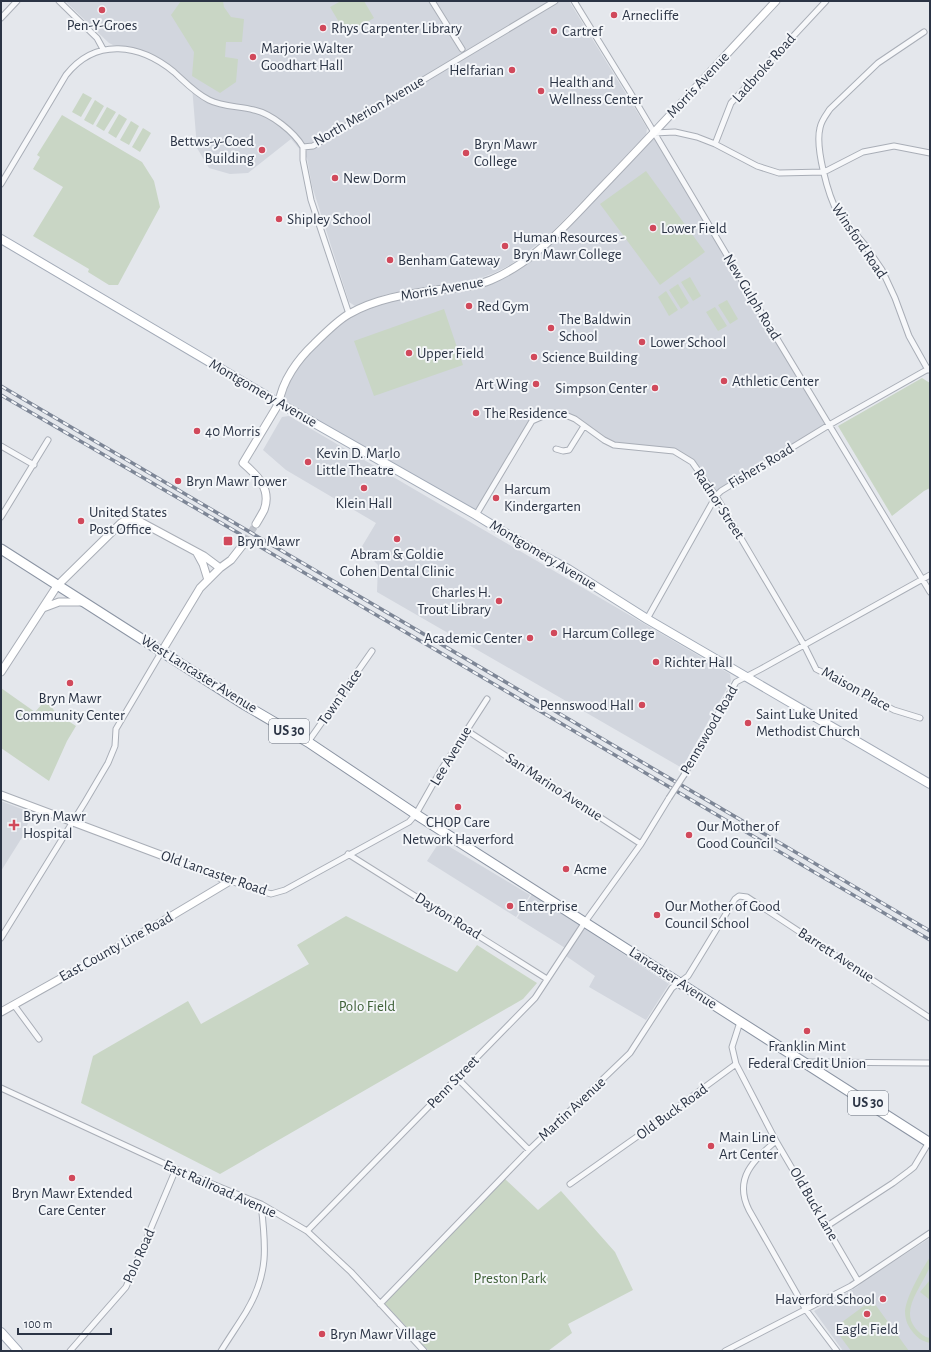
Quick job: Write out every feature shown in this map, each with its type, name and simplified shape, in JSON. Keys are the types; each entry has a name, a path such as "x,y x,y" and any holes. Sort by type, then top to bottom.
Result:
{"highway":[{"name":"West Lancaster Avenue","path":"1,549 57,586 162,650 245,705 308,742 416,814"},
{"name":"Lancaster Avenue","path":"416,814 740,1022 805,1062 929,1143"}],"main road":[{"name":"Montgomery Avenue","path":"1,239 279,403 568,569 647,619 930,784"},
{"path":"1,1332 18,1351"}],"street":[{"path":"1,18 17,1"},
{"path":"59,1 97,38 103,49"},
{"path":"432,1 462,49"},
{"name":"North Merion Avenue","path":"1,184 66,75 77,63 93,53 103,49 126,49 141,54 166,67 197,93 211,101 266,114 297,137 303,148 313,146 555,1"},
{"name":"New Gulph Road","path":"574,1 930,592"},
{"name":"Morris Avenue","path":"256,524 264,509 266,495 258,477 243,463 279,403 280,394 293,370 307,351 349,314 374,303 391,298 467,286 490,280 514,268 542,248 654,134 776,1"},
{"name":"Ladbroke Road","path":"715,144 731,103 826,1"},
{"name":"Winsford Road","path":"924,32 878,63 830,109 820,127 818,143 833,205 875,258 895,298 909,336 929,369"},
{"path":"654,134 675,132 697,137 715,144 757,166 780,173 824,172 863,152 894,146 930,153"},
{"path":"303,148 303,160 311,200 349,314"},
{"name":"Fishers Road","path":"647,619 716,496 721,491 829,425 929,369"},
{"name":"Radnor Street","path":"476,516 532,421 550,413 563,414 575,419 604,440 614,444 674,451 692,462 716,496 804,645"},
{"path":"556,449 563,451 569,450 584,426"},
{"path":"1,517 48,440"},
{"path":"1,446 34,465"},
{"path":"1,672 57,586 121,523 127,519 139,521 197,552 220,568"},
{"path":"1,938 114,752 116,729 120,720 200,588 220,568 231,560 246,542"},
{"path":"197,552 208,580"},
{"name":"Pennswood Road","path":"585,922 641,844 684,775 736,682 930,575"},
{"path":"43,608 59,602 84,602"},
{"name":"Maison Place","path":"804,645 816,669 894,710 920,718"},
{"name":"Town Place","path":"308,742 372,651"},
{"name":"Lee Avenue","path":"416,814 466,730 487,699"},
{"name":"San Marino Avenue","path":"466,730 641,844"},
{"name":"Old Lancaster Road","path":"1,795 230,881 271,894 285,890 348,854 409,822 416,814"},
{"name":"Dayton Road","path":"348,854 547,979"},
{"name":"East County Line Road","path":"1,1012 161,922 230,881"},
{"name":"Martin Avenue","path":"380,1304 529,1150 630,1053 672,988 688,976 735,899 740,895"},
{"name":"Barrett Avenue","path":"740,895 747,897 930,1018"},
{"name":"Penn Street","path":"307,1231 535,998 585,922"},
{"path":"14,1004 39,1039"},
{"path":"736,1064 732,1047 740,1022"},
{"path":"805,1062 930,1064"},
{"name":"Old Buck Lane","path":"736,1064 776,1140 858,1281"},
{"name":"Old Buck Road","path":"570,1184 651,1127 736,1064"},
{"path":"457,1078 529,1150"},
{"name":"East Railroad Avenue","path":"1,1088 176,1169 261,1204 307,1231 351,1272 424,1351"},
{"path":"776,1140 756,1158 749,1168 745,1177 744,1199 806,1310 837,1351"},
{"path":"827,1226 893,1183 914,1167 929,1143"},
{"name":"Polo Road","path":"70,1351 126,1287 176,1169"},
{"path":"221,1351 253,1300 259,1287 265,1252 261,1204"},
{"path":"726,1351 806,1310 858,1281 930,1233"}],"shaded area":[{"name":"Bryn Mawr College","path":"65,1 569,1 647,128 646,136 548,236 510,265 478,279 387,294 355,306 349,302 312,186 307,158 291,139 248,173 230,174 209,168 197,148 192,86 170,65 153,56 132,47 113,45 109,43"},
{"name":"The Baldwin School","path":"654,133 829,425 716,496 692,462 674,451 614,445 575,419 550,413 532,421 476,515 279,403 293,369 349,314 374,303 490,280 542,248"},
{"name":"Harcum College","path":"289,416 730,674 731,681 682,768 377,592 378,565 361,548 376,523 286,470 263,450 282,417"},
{"name":"Bryn Mawr Hospital","path":"1,801 32,813 23,836 1,871"},
{"path":"440,841 530,895 516,917 427,861"},
{"path":"532,894 669,984 646,1020 589,987 595,976 566,956 570,951 517,918"},
{"name":"Haverford School","path":"930,1238 930,1351 843,1351 814,1311 857,1287 865,1280"}],"green space":[{"path":"181,1 223,1 224,7 231,17 244,19 242,42 226,42 225,57 238,59 236,82 220,93 192,76 194,52 171,15"},
{"path":"341,1 364,1 374,18 346,34 330,7"},
{"path":"83,93 92,98 81,117 72,112"},
{"path":"95,100 104,106 93,125 84,120"},
{"path":"107,107 116,112 104,131 96,126"},
{"path":"119,114 127,119 116,138 108,133"},
{"path":"62,115 142,162 154,181 160,207 118,285 109,285 88,272 89,269 33,236 63,187 33,169 40,157 37,155"},
{"path":"131,121 139,126 129,145 120,140"},
{"path":"143,128 151,133 140,152 132,147"},
{"name":"Lower Field","path":"646,171 705,252 660,285 600,204"},
{"path":"690,277 701,296 693,301 681,282"},
{"path":"678,284 689,303 681,309 669,290"},
{"path":"666,291 678,310 669,316 658,297"},
{"path":"727,300 738,319 730,324 718,305"},
{"path":"715,307 727,326 718,331 706,312"},
{"name":"Upper Field","path":"444,309 463,365 374,396 354,341"},
{"path":"922,378 930,383 930,488 892,516 838,426"},
{"path":"1,688 35,712 43,703 50,705 56,713 76,726 67,741 49,781 1,748"},
{"name":"Polo Field","path":"346,916 457,972 477,945 537,983 523,999 220,1174 81,1103 93,1056 188,1001 201,1024 309,964 297,945"},
{"name":"Preston Park","path":"505,1179 538,1210 561,1191 615,1252 633,1290 568,1324 572,1333 548,1351 429,1351 384,1303"},
{"path":"930,1257 930,1266 914,1298 910,1314 912,1322 917,1330 924,1336 930,1338 930,1343 920,1339 910,1329 905,1311 911,1291"},
{"path":"930,1280 930,1300 920,1292"},
{"name":"Eagle Field","path":"872,1300 909,1351 851,1351 834,1328"}],"tunnel":[{"path":"245,542 256,524"}],"railway":[{"path":"1,386 930,931"},
{"path":"1,395 240,534"},
{"path":"245,538 930,940"}],"place":[{"name":"Pen-Y-Groes","path":"102,10"},
{"name":"Arnecliffe","path":"614,15"},
{"name":"Rhys Carpenter Library","path":"323,28"},
{"name":"Cartref","path":"554,31"},
{"name":"Marjorie Walter Goodhart Hall","path":"253,57"},
{"name":"Helfarian","path":"512,70"},
{"name":"Health and Wellness Center","path":"541,91"},
{"name":"Bettws-y-Coed Building","path":"262,150"},
{"name":"Bryn Mawr College","path":"466,153"},
{"name":"New Dorm","path":"335,178"},
{"name":"Shipley School","path":"279,219"},
{"name":"Lower Field","path":"653,228"},
{"name":"Human Resources - Bryn Mawr College","path":"505,246"},
{"name":"Benham Gateway","path":"390,260"},
{"name":"Red Gym","path":"469,306"},
{"name":"The Baldwin School","path":"551,328"},
{"name":"Lower School","path":"642,342"},
{"name":"Upper Field","path":"409,353"},
{"name":"Science Building","path":"534,357"},
{"name":"Athletic Center","path":"724,381"},
{"name":"Art Wing","path":"536,384"},
{"name":"Simpson Center","path":"655,388"},
{"name":"The Residence","path":"476,413"},
{"name":"40 Morris","path":"197,431"},
{"name":"Kevin D. Marlo Little Theatre","path":"308,462"},
{"name":"Bryn Mawr Tower","path":"178,481"},
{"name":"Klein Hall","path":"364,488"},
{"name":"Harcum Kindergarten","path":"496,498"},
{"name":"United States Post Office","path":"81,521"},
{"name":"Abram & Goldie Cohen Dental Clinic","path":"397,539"},
{"name":"Bryn Mawr","path":"228,541"},
{"name":"Charles H. Trout Library","path":"499,601"},
{"name":"Harcum College","path":"554,633"},
{"name":"Academic Center","path":"530,638"},
{"name":"Richter Hall","path":"656,662"},
{"name":"Bryn Mawr Community Center","path":"70,683"},
{"name":"Pennswood Hall","path":"642,705"},
{"name":"Saint Luke United Methodist Church","path":"748,723"},
{"name":"CHOP Care Network Haverford","path":"458,807"},
{"name":"Bryn Mawr Hospital","path":"14,825"},
{"name":"Our Mother of Good Council","path":"689,835"},
{"name":"Acme","path":"566,869"},
{"name":"Enterprise","path":"510,906"},
{"name":"Our Mother of Good Council School","path":"657,915"},
{"name":"Franklin Mint Federal Credit Union","path":"807,1031"},
{"name":"Main Line Art Center","path":"711,1146"},
{"name":"Bryn Mawr Extended Care Center","path":"72,1178"},
{"name":"Haverford School","path":"883,1299"},
{"name":"Eagle Field","path":"867,1314"},
{"name":"Bryn Mawr Village","path":"322,1334"}]}
